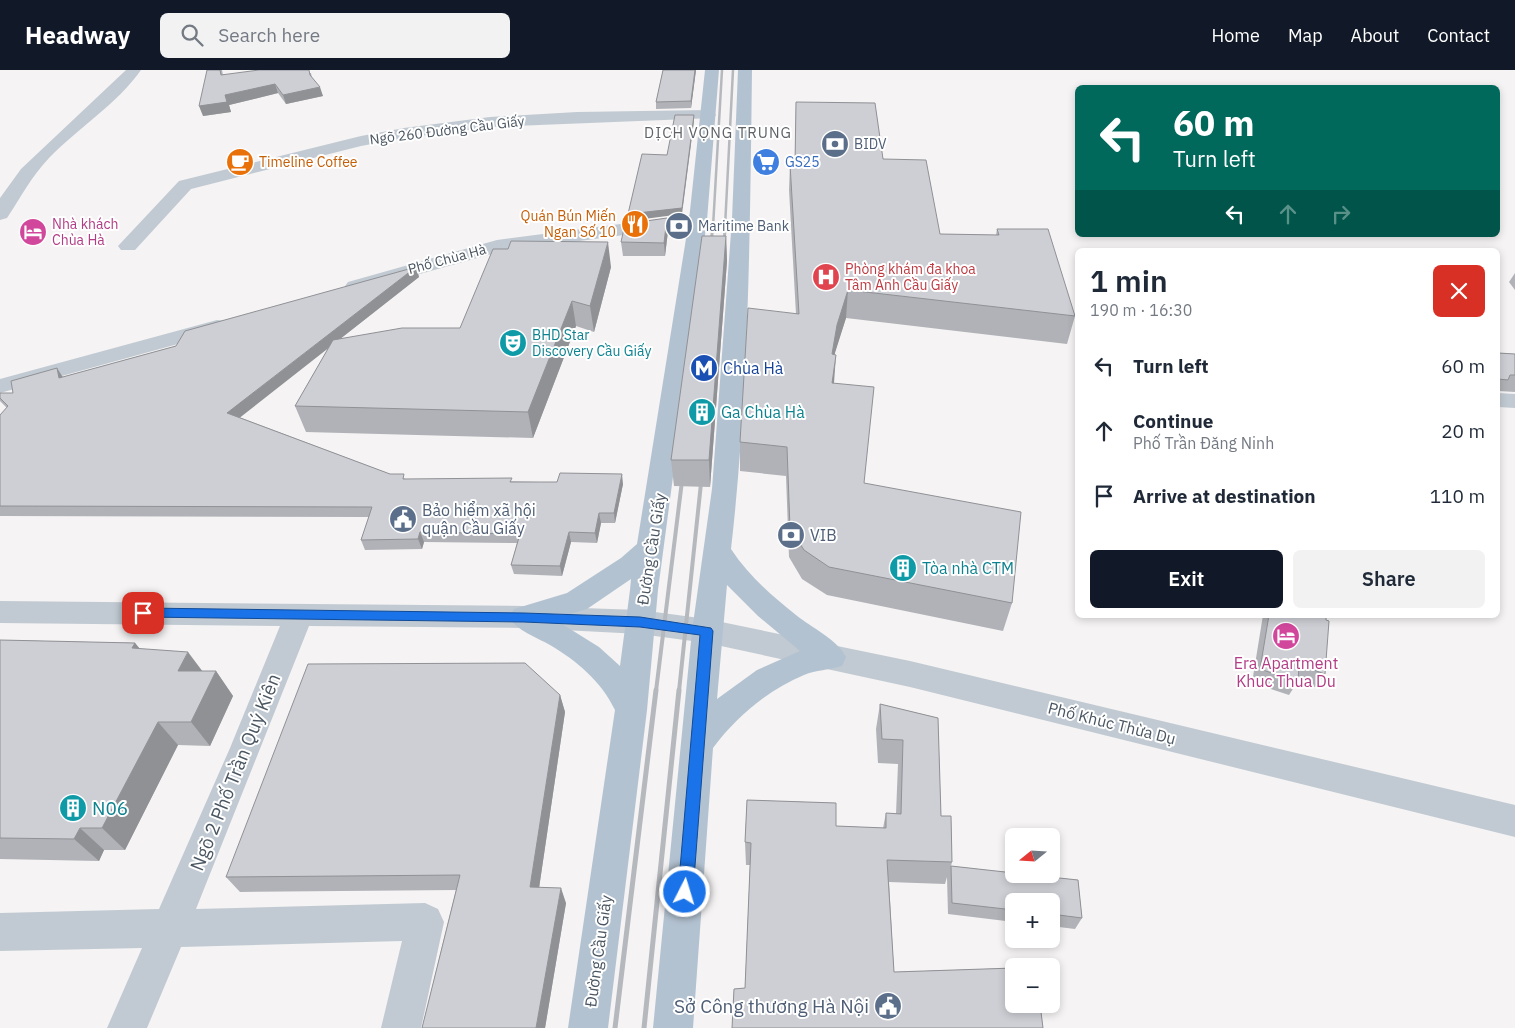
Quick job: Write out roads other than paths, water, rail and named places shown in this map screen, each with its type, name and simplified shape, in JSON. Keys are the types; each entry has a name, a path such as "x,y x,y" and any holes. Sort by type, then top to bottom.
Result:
{"main road":[{"path":"673,1028 699,742 707,631 725,489 741,228 745,78 711,78"},
{"name":"Đường Cầu Giấy","path":"588,1028 631,710 640,622 698,220 711,78"},
{"path":"524,618 577,601 631,565 652,547"},
{"path":"717,550 734,575 806,639 831,657"},
{"path":"524,618 565,640 601,667 618,685 631,710"},
{"path":"699,742 721,714 760,684 798,664 831,657"}],"street":[{"path":"0,214 18,184 43,153 134,70"},
{"name":"Ngõ 260 Đường Cầu Giấy","path":"128,246 185,185 370,139 466,125 564,116 708,115"},
{"name":"Phố Chùa Hà","path":"336,292 395,273 437,264 497,246 698,220"},
{"path":"0,386 236,320"},
{"path":"1500,400 1515,401"},
{"name":"Phố Khúc Thừa Dụ","path":"2,612 524,618 640,622 707,631 919,676 1515,821"},
{"name":"Ngõ 2 Phố Trần Quý Kiên","path":"126,1028 246,748 299,615"},
{"path":"0,932 425,922 400,1028"}],"railway":[{"path":"713,227 722,70"},
{"path":"725,227 733,70"},
{"path":"710,250 713,226"},
{"path":"724,250 725,226"},
{"path":"656,691 683,473"},
{"path":"679,691 702,474"},
{"path":"615,1028 656,690"},
{"path":"644,1028 679,690"}],"place":[{"name":"BIDV","path":"835,144"},
{"name":"Timeline Coffee","path":"240,162"},
{"name":"GS25","path":"766,162"},
{"name":"Quán Bún Miến Ngan Số 10","path":"635,224"},
{"name":"Maritime Bank","path":"679,226"},
{"name":"Nhà khách Chùa Hà","path":"33,232"},
{"name":"Phòng khám đa khoa Tâm Anh Cầu Giấy","path":"826,277"},
{"name":"BHD Star Discovery Cầu Giấy","path":"513,343"},
{"name":"Chùa Hà","path":"704,368"},
{"name":"Ga Chùa Hà","path":"702,412"},
{"name":"Bảo hiểm xã hội quận Cầu Giấy","path":"403,519"},
{"name":"VIB","path":"791,535"},
{"name":"Tòa nhà CTM","path":"903,568"},
{"name":"Era Apartment Khuc Thua Du","path":"1286,636"},
{"name":"N06","path":"73,808"},
{"name":"Sở Công thương Hà Nội","path":"888,1006"}],"district":[{"name":"DỊCH VỌNG TRUNG","path":"718,132"}]}
